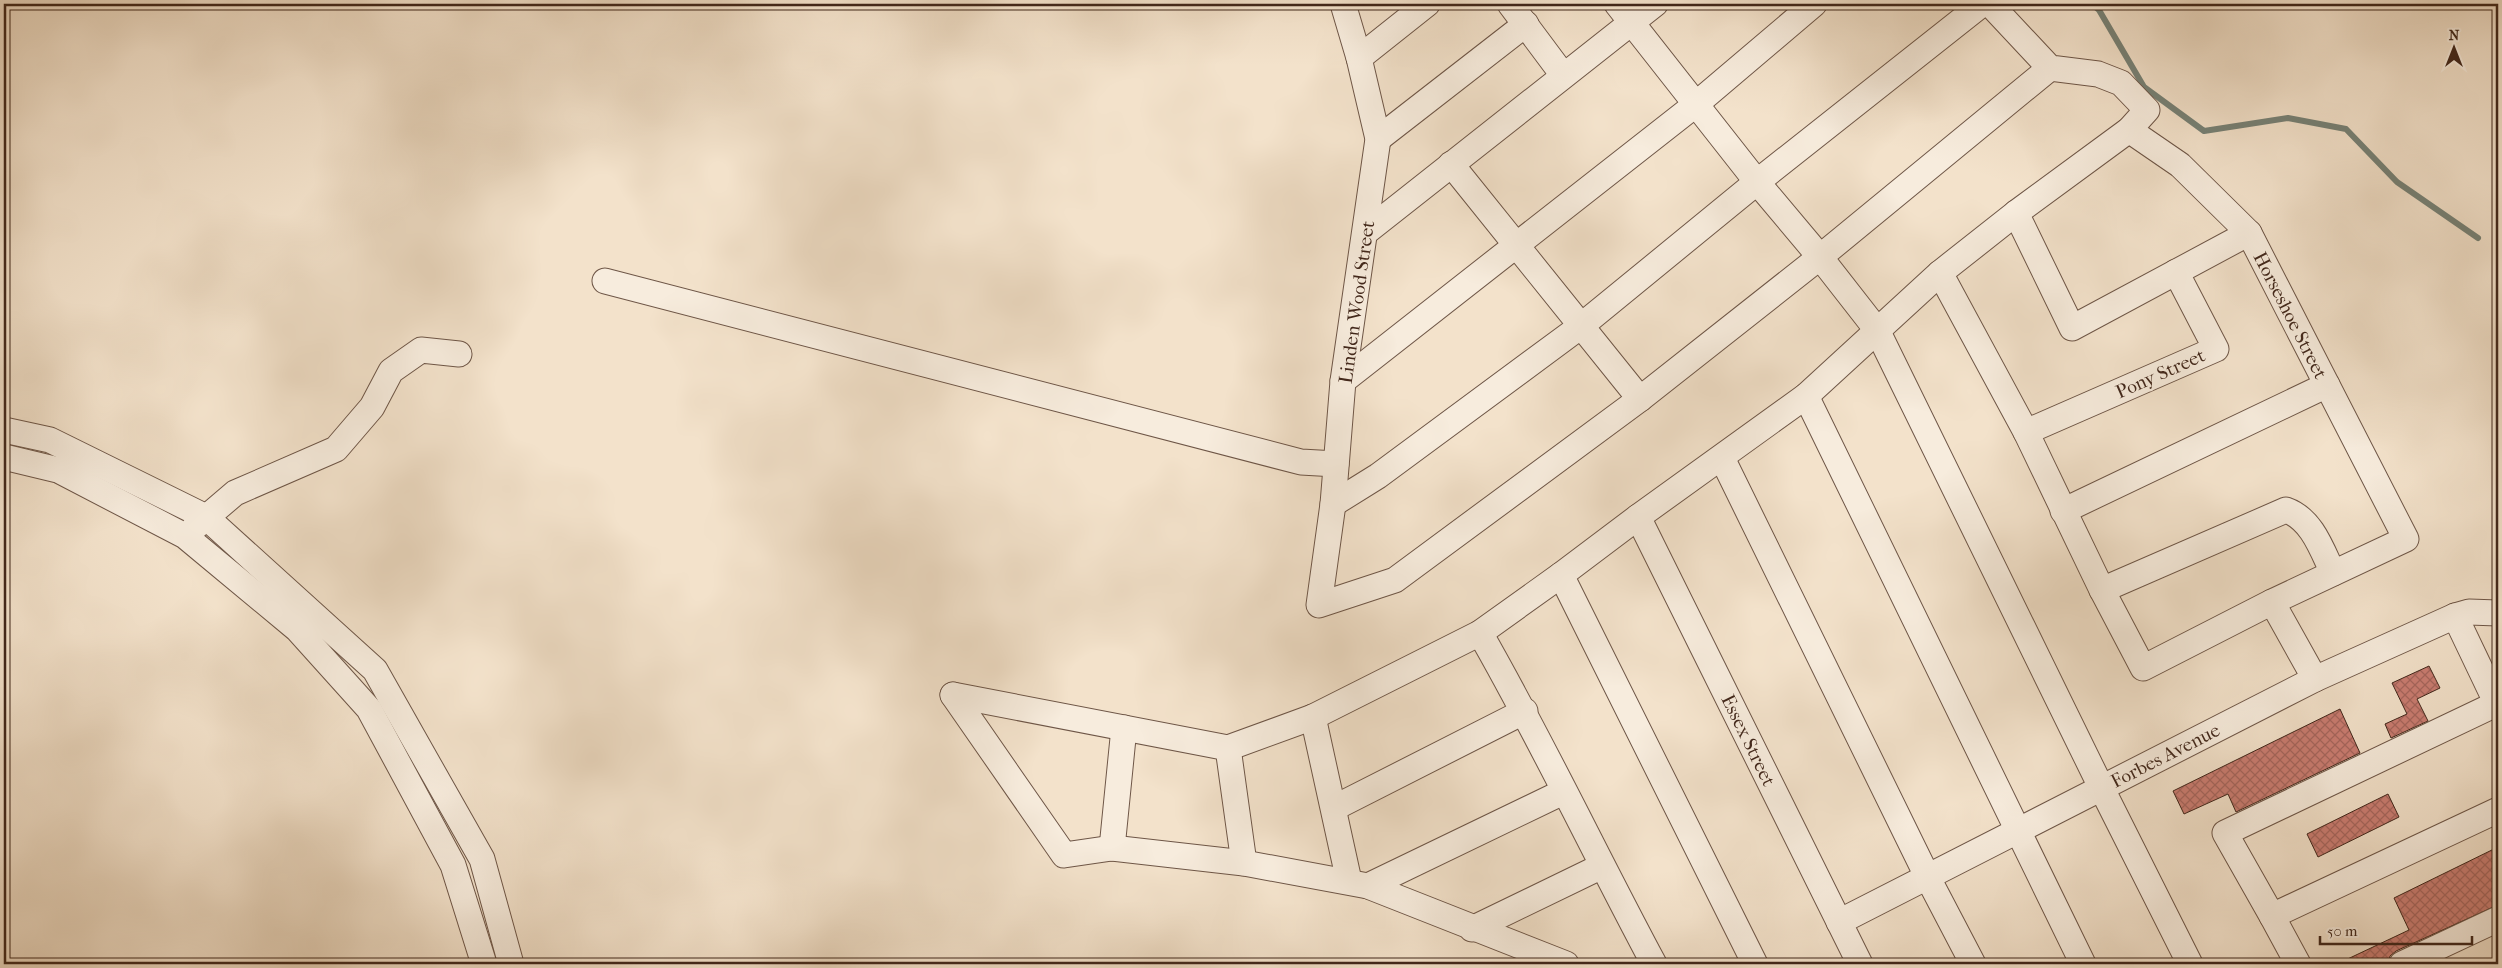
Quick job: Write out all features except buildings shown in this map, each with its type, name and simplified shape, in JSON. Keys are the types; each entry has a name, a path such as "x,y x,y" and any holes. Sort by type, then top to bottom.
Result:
{"street":[{"name":"Linden Wood Street","path":"1343,4 1359,58 1378,139 1343,381 1332,504 1319,605 1395,580 1640,399"},
{"path":"1359,58 1427,4"},
{"path":"1510,4 1562,75"},
{"path":"1617,4 1695,105 1820,257 1877,330 2100,787 2190,964"},
{"path":"1366,232 1562,75 1633,23 1655,4"},
{"path":"1343,381 1695,105 1814,4"},
{"path":"1332,504 1378,476 1581,326 1757,182 1982,4"},
{"path":"1566,964 1358,884 1244,863 1112,848 1064,855 953,695 1228,748 1312,717 1480,633 1806,396 1940,273 2016,213 2129,130 2147,110 2120,83 2098,74 2050,68 1990,4"},
{"path":"1378,139 1526,24"},
{"path":"1451,164 1640,399 1820,257 2050,68"},
{"name":"Horseshoe Street","path":"2129,130 2180,165 2249,233 2406,539 2334,573"},
{"path":"2016,213 2072,328 2249,233"},
{"name":"Pony Street","path":"2026,432 2216,349 2176,272"},
{"path":"1940,273 2026,432 2063,511 2102,590 2142,668 2272,602 2334,573 2308,526 2300,518 2286,510 2102,590"},
{"path":"605,281 1301,462 1336,464"},
{"path":"185,536 235,493 336,449 372,407 391,371 420,350 459,354"},
{"path":"2063,511 2326,385"},
{"path":"1806,396 2083,964"},
{"path":"4,430 50,440 206,517 375,670 482,859 511,964"},
{"path":"4,457 58,470 185,536 296,629 369,709 453,865 484,964"},
{"path":"1722,458 1928,878 1973,964"},
{"name":"Essex Street","path":"1638,517 1860,964"},
{"path":"1561,575 1755,964"},
{"path":"2272,602 2315,680"},
{"name":"Forbes Avenue","path":"1839,922 1928,878 2100,787 2315,680 2455,616 2469,612 2498,613"},
{"path":"2298,964 2225,833 2498,704 2455,616"},
{"path":"1480,633 1525,711 1563,792 1654,964"},
{"path":"1334,808 1525,711"},
{"path":"1312,717 1334,808 1358,884"},
{"path":"1112,848 1124,728"},
{"path":"1228,748 1244,863"},
{"path":"1358,884 1563,792"},
{"path":"2272,916 2498,810"},
{"path":"1472,929 1602,866"},
{"path":"2402,964 2498,919"}],"waterway":[{"path":"2092,4 2099,10 2144,87 2204,131 2288,118 2346,129 2397,182 2478,238"}]}
